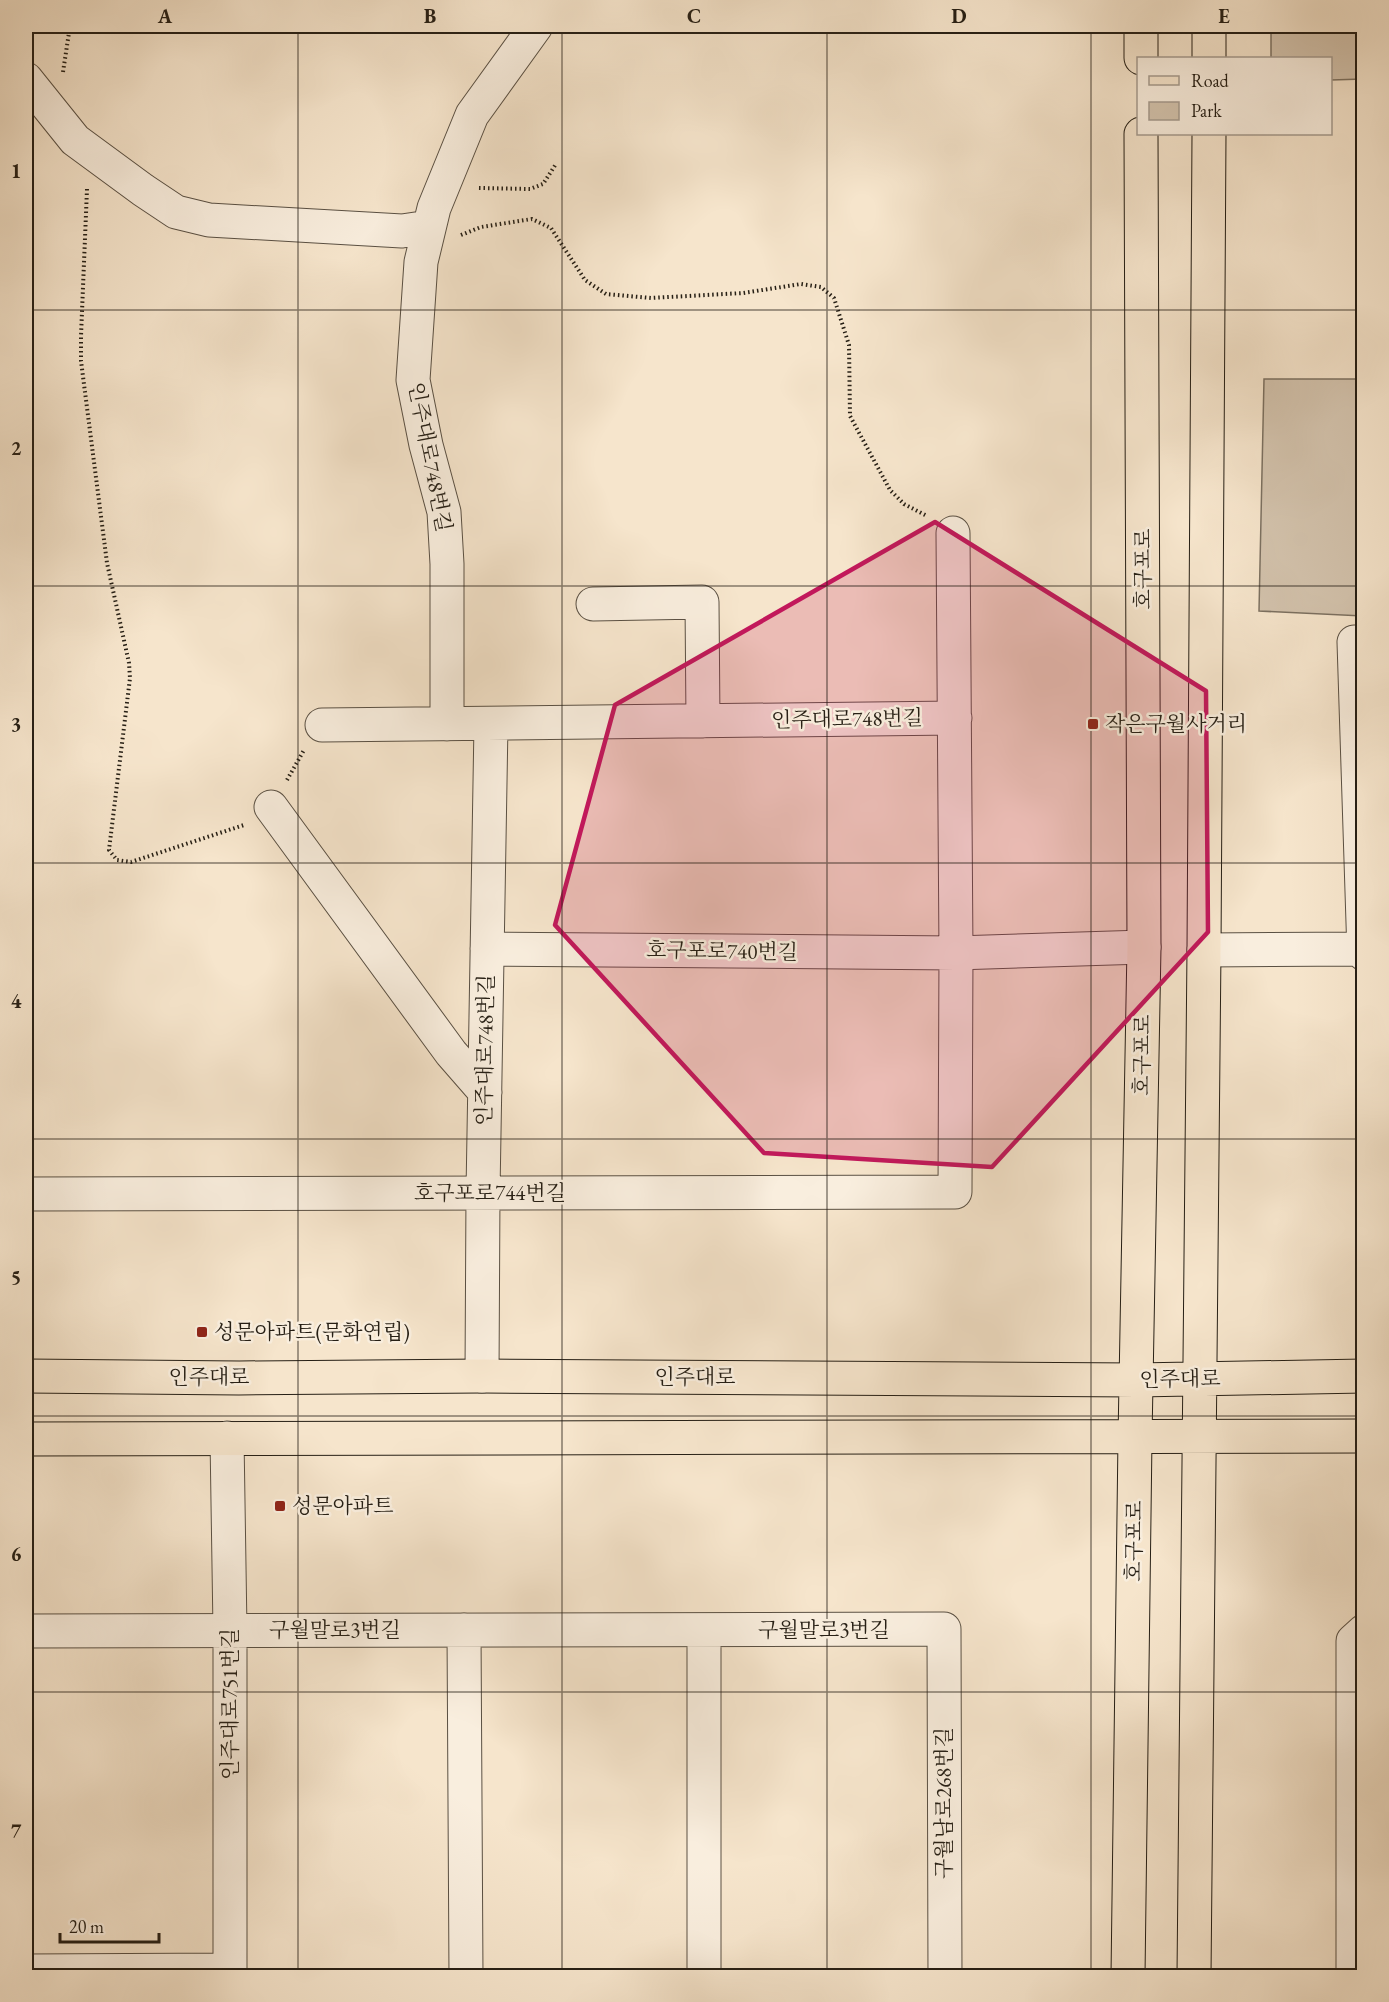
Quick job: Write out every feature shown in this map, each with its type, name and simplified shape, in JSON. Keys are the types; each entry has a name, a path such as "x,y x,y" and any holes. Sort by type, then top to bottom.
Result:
{"main road":[{"path":"1141,26 1141,57"},
{"path":"1209,26 1209,57"},
{"name":"호구포로","path":"1128,1977 1144,947 1141,135"},
{"path":"1194,1977 1201,1379 1209,135"},
{"name":"인주대로","path":"26,1376 1137,1380 1364,1376"},
{"path":"26,1439 1364,1436"}],"street":[{"name":"인주대로748번길","path":"447,724 447,564 444,512 426,445 413,380 421,262 441,190 472,115 536,26"},
{"path":"26,79 75,140 176,212 209,220 402,231 429,227"},
{"path":"953,533 956,953"},
{"path":"593,604 702,602 703,721"},
{"path":"1364,643 1354,642 1364,954"},
{"name":"인주대로748번길","path":"322,725 955,718"},
{"name":"인주대로748번길","path":"482,1376 484,1092 491,724"},
{"path":"271,807 451,1053 484,1092"},
{"name":"호구포로740번길","path":"487,949 956,953 1144,947"},
{"path":"1204,950 1363,949"},
{"name":"호구포로744번길","path":"26,1194 955,1192 956,953"},
{"name":"인주대로751번길","path":"26,1971 230,1973 230,1630 227,1438"},
{"name":"구월말로3번길","path":"26,1631 944,1629"},
{"name":"구월남로268번길","path":"944,1629 945,1977"},
{"path":"464,1630 466,1977"},
{"path":"704,1630 704,1977"},
{"path":"1353,1977 1353,1641 1364,1631"}],"path":[{"path":"88,149 81,361 107,563 129,663 130,678 110,850 117,860 131,862 249,824 271,807 309,742 322,725"},
{"path":"441,190 530,189 543,184 556,164"},
{"path":"429,227 454,237 480,227 532,219 551,228 585,280 606,294 651,298 743,293 801,284 821,287 834,298 849,345 850,416 861,438 890,490 904,504 933,519 953,533"}],"highlighted area":[{"path":"935,522 1206,691 1208,932 992,1167 764,1153 555,925 615,705"}],"green space":[{"path":"1271,26 1363,26 1363,79 1332,80 1332,57 1271,57"},
{"path":"1264,379 1363,379 1363,616 1259,611"}],"place":[{"name":"작은구월사거리","path":"1093,724"},
{"name":"성문아파트(문화연립)","path":"202,1332"},
{"name":"성문아파트","path":"280,1506"}]}
